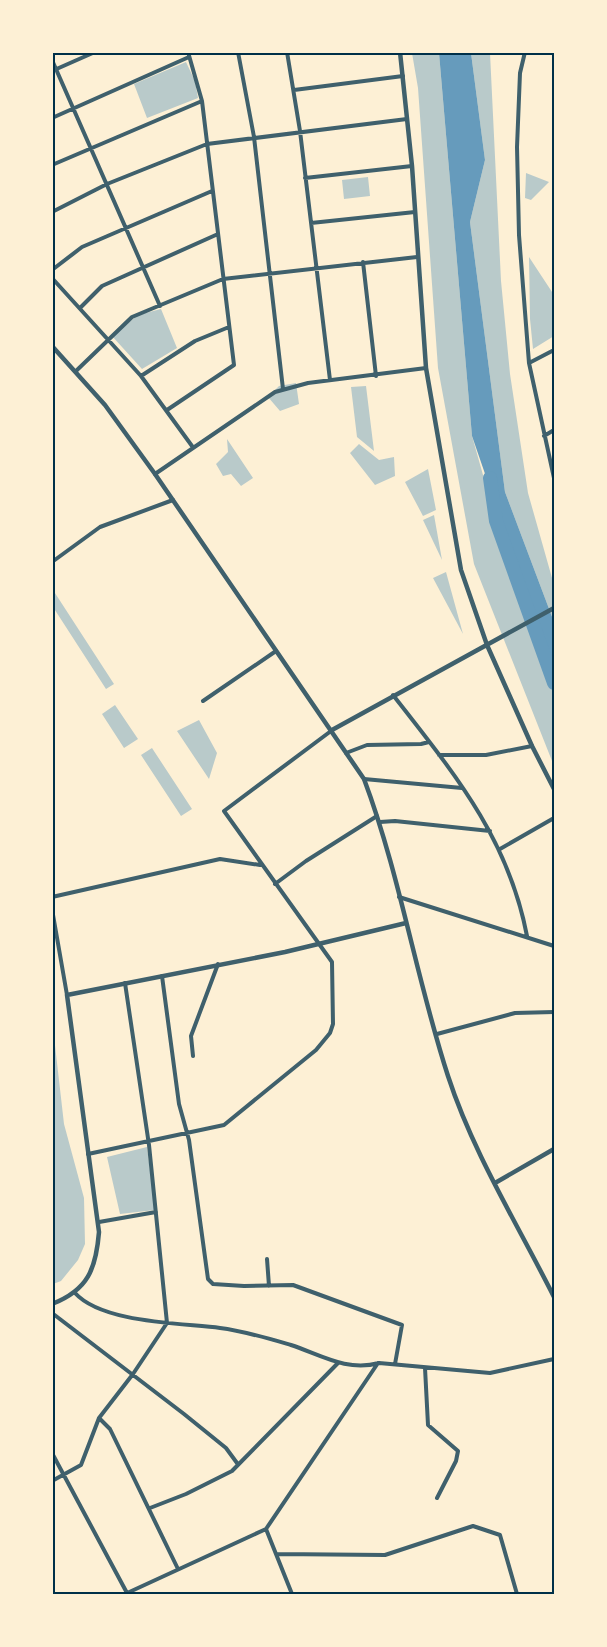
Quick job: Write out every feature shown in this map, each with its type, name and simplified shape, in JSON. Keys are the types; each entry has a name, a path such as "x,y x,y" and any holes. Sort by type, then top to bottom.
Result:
{"street":[{"path":"55,70 95,52"},
{"path":"238,52 254,137 283,389"},
{"path":"287,52 300,131 330,380"},
{"path":"400,52 412,166 426,368 461,570 487,645 532,746 555,789"},
{"path":"525,52 520,73 517,158 519,235 530,363 544,436 555,478"},
{"path":"52,118 188,55 202,101 234,364 167,410"},
{"path":"52,60 160,306"},
{"path":"294,90 404,76"},
{"path":"52,165 89,147 202,101"},
{"path":"52,212 107,184 207,144 408,119"},
{"path":"305,178 412,166"},
{"path":"52,270 82,247 126,226 213,191"},
{"path":"311,223 415,212"},
{"path":"80,308 102,286 218,234"},
{"path":"76,371 132,317 223,279 417,257"},
{"path":"363,262 376,376"},
{"path":"52,278 109,338 141,376 192,446"},
{"path":"141,376 195,341 229,327"},
{"path":"52,345 105,405 174,500 364,778 380,822 448,1077 495,1183 555,1297"},
{"path":"530,363 555,350"},
{"path":"155,474 192,446 283,389 330,380 426,368"},
{"path":"544,436 555,430"},
{"path":"52,562 100,527 174,500"},
{"path":"87,1154 224,1125 316,1050 330,1033 333,1024 332,962 260,865 224,811 332,730 555,608"},
{"path":"203,701 276,651"},
{"path":"393,695 440,755 491,831 500,849 522,911 527,936"},
{"path":"346,753 367,745 429,742"},
{"path":"440,755 486,755 532,746"},
{"path":"364,778 463,788"},
{"path":"275,884 306,861 377,816"},
{"path":"500,849 555,818"},
{"path":"380,822 395,821 491,831"},
{"path":"52,897 220,859 260,865"},
{"path":"399,897 555,946"},
{"path":"52,909 67,995 87,1154 99,1221 94,1264 87,1279 75,1293 52,1304"},
{"path":"67,995 320,944 406,923"},
{"path":"193,1056 190,1036 218,964"},
{"path":"162,975 179,1104 186,1132 208,1279 213,1284 293,1285 402,1325 395,1364"},
{"path":"52,1481 81,1465 99,1418 133,1374 167,1323 156,1212 125,983"},
{"path":"437,1034 515,1013 554,1011 555,1018"},
{"path":"495,1183 554,1149"},
{"path":"99,1221 156,1212"},
{"path":"267,1259 269,1286"},
{"path":"75,1293 83,1302 138,1320 251,1333 306,1350 338,1364 363,1367 379,1363 490,1373 555,1359"},
{"path":"52,1313 226,1448 237,1464"},
{"path":"52,1453 126,1594 266,1529 379,1363"},
{"path":"150,1508 232,1471 338,1364"},
{"path":"424,1368 428,1425 458,1451 456,1461 437,1498"},
{"path":"99,1418 110,1429 178,1569"},
{"path":"276,1554 385,1555 473,1526 500,1535 517,1594"},
{"path":"266,1529 292,1594"}],"shaded area":[{"path":"412,53 439,53 472,436 496,521 554,684 554,766 474,564 438,368 418,88"},
{"path":"471,53 490,53 501,281 510,374 528,493 554,585 554,622 505,492 470,222 485,160"},
{"path":"186,62 195,81 198,98 147,118 134,84"},
{"path":"526,173 549,182 531,200 525,198"},
{"path":"368,177 370,196 344,199 342,180"},
{"path":"529,257 554,295 554,336 533,349 530,319"},
{"path":"161,309 177,348 142,369 112,336 138,315"},
{"path":"296,383 299,404 280,411 268,397 279,386"},
{"path":"366,386 374,451 357,437 351,387"},
{"path":"227,439 253,478 241,486 231,474 223,476 216,464 228,452"},
{"path":"359,444 379,460 394,457 395,476 375,485 350,453"},
{"path":"428,469 436,510 423,516 405,482"},
{"path":"434,515 442,560 423,520"},
{"path":"446,572 463,634 433,578"},
{"path":"53,590 114,684 106,689 53,607"},
{"path":"115,705 138,739 124,748 102,714"},
{"path":"199,720 217,753 209,779 177,731"},
{"path":"152,748 192,809 181,816 141,755"},
{"path":"52,1019 64,1124 84,1198 85,1244 78,1260 61,1281 53,1284"},
{"path":"147,1147 155,1210 120,1214 107,1157"}],"water":[{"path":"439,53 471,53 485,160 470,222 505,492 554,622 554,674 472,436"}],"waterway":[{"path":"490,478 496,521 554,683"}]}
